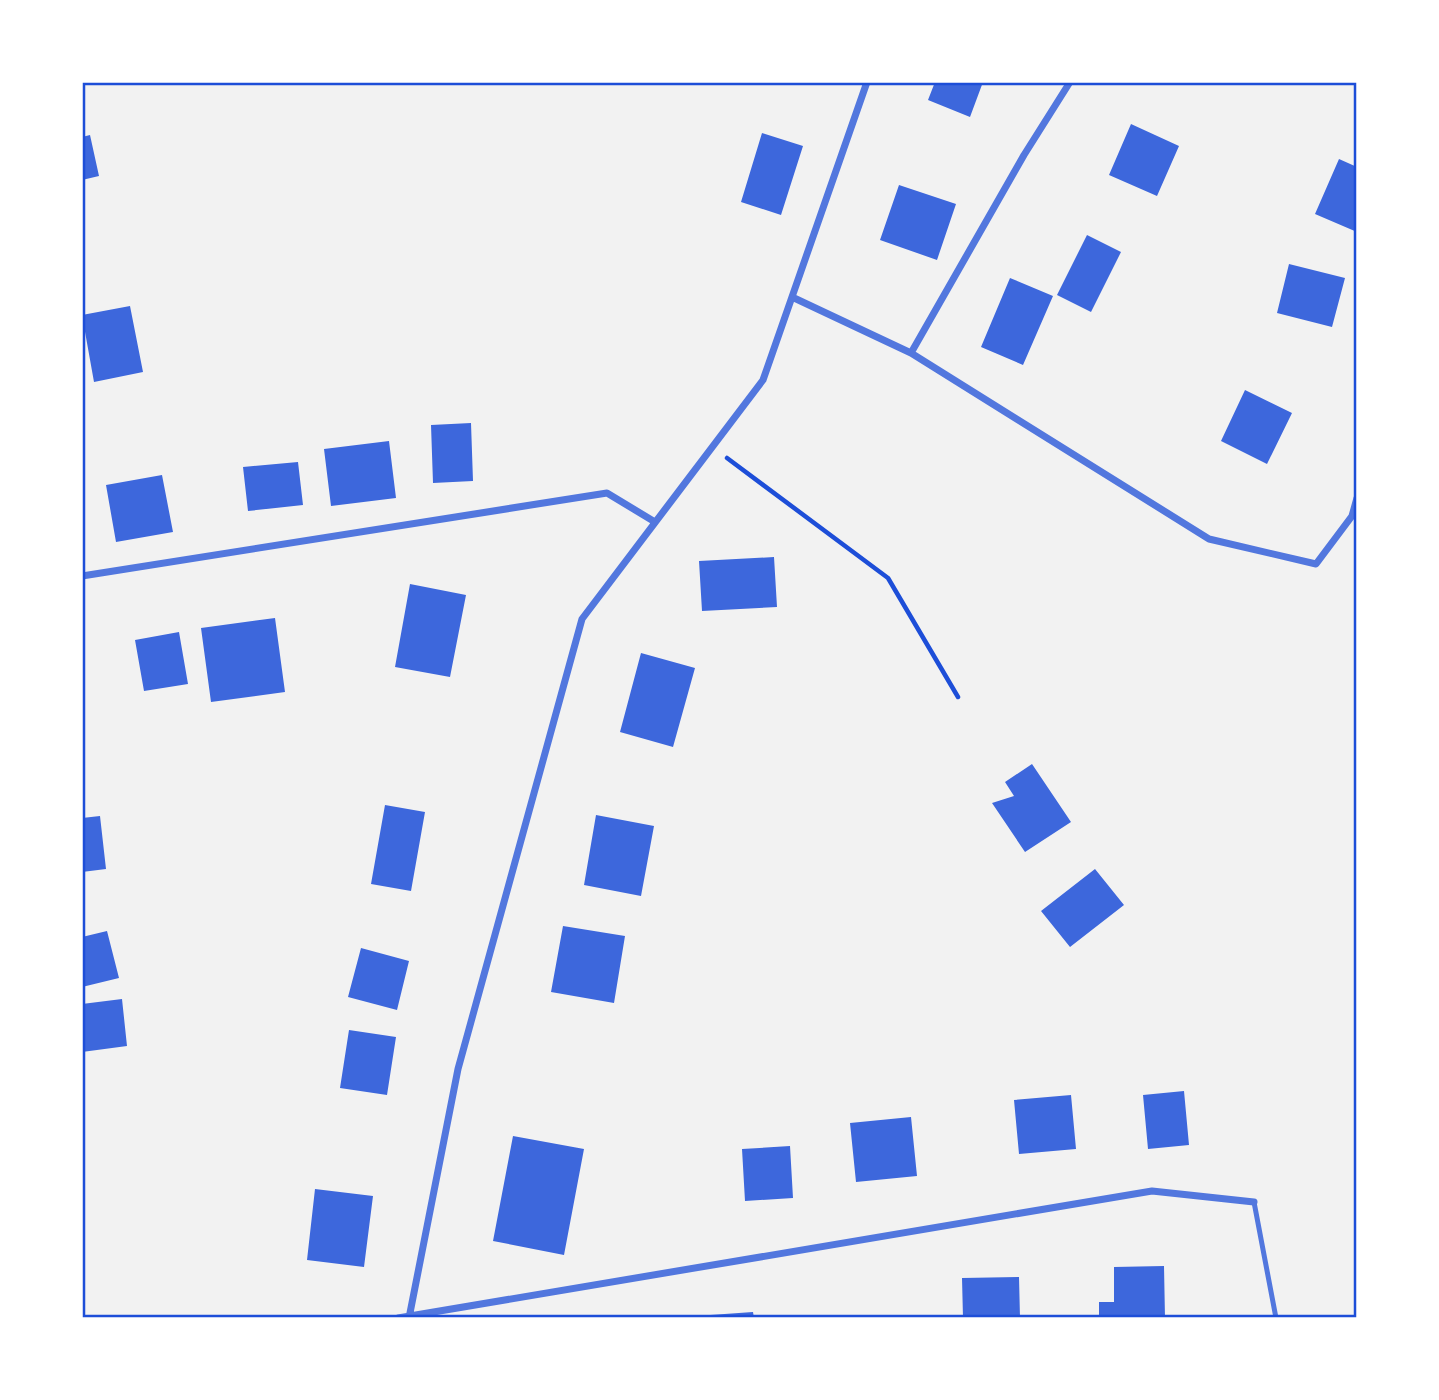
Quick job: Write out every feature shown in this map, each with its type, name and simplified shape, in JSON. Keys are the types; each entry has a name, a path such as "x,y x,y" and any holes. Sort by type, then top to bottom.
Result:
{"street":[{"path":"409,1317 458,1069 582,619 763,380 867,82"},
{"path":"911,353 1024,155 1070,82"},
{"path":"792,297 911,353 1209,539 1316,564 1352,516 1357,498"},
{"path":"82,576 607,493 655,522"},
{"path":"398,1318 1152,1192 1254,1202"}],"lane":[{"path":"1254,1202 1276,1318"}],"path":[{"path":"712,447 888,578 958,697"}],"building":[{"path":"935,82 983,82 970,117 928,100"},
{"path":"1131,124 1179,146 1157,196 1109,175"},
{"path":"762,133 803,146 781,215 741,202"},
{"path":"90,135 99,176 82,180 82,137"},
{"path":"1339,159 1357,167 1357,232 1315,214"},
{"path":"899,185 956,204 937,260 880,240"},
{"path":"1087,235 1121,252 1091,312 1057,295"},
{"path":"1289,264 1345,278 1332,327 1277,313"},
{"path":"1010,278 1053,296 1023,365 981,347"},
{"path":"130,306 143,372 94,382 82,315"},
{"path":"1245,390 1292,413 1267,464 1221,441"},
{"path":"471,423 473,481 433,483 431,425"},
{"path":"389,441 396,498 331,506 324,449"},
{"path":"298,462 303,505 248,511 243,467"},
{"path":"162,475 173,532 116,542 106,485"},
{"path":"774,557 777,607 702,611 699,561"},
{"path":"410,584 466,595 450,677 395,667"},
{"path":"275,618 285,692 211,702 201,628"},
{"path":"179,632 188,684 144,691 135,640"},
{"path":"641,653 695,668 673,747 620,732"},
{"path":"1032,764 1071,822 1025,852 992,803 1014,796 1005,782"},
{"path":"385,805 425,812 411,891 371,884"},
{"path":"596,815 654,826 641,896 584,885"},
{"path":"100,816 106,869 82,872 82,818"},
{"path":"1095,869 1124,905 1070,947 1041,911"},
{"path":"563,926 625,936 614,1003 551,992"},
{"path":"107,931 119,978 82,987 82,937"},
{"path":"361,948 409,961 397,1010 348,997"},
{"path":"122,999 127,1046 82,1052 82,1004"},
{"path":"349,1030 396,1037 387,1095 340,1088"},
{"path":"1184,1091 1189,1145 1148,1149 1143,1095"},
{"path":"1071,1095 1076,1149 1019,1154 1014,1100"},
{"path":"911,1117 917,1176 856,1182 850,1123"},
{"path":"513,1136 584,1149 564,1255 493,1241"},
{"path":"790,1146 793,1198 745,1201 742,1149"},
{"path":"315,1189 373,1196 364,1267 307,1260"},
{"path":"1164,1266 1165,1318 1099,1318 1099,1302 1114,1302 1114,1267"},
{"path":"1019,1277 1020,1318 963,1318 962,1278"},
{"path":"753,1312 754,1318 696,1318 696,1316"}]}
